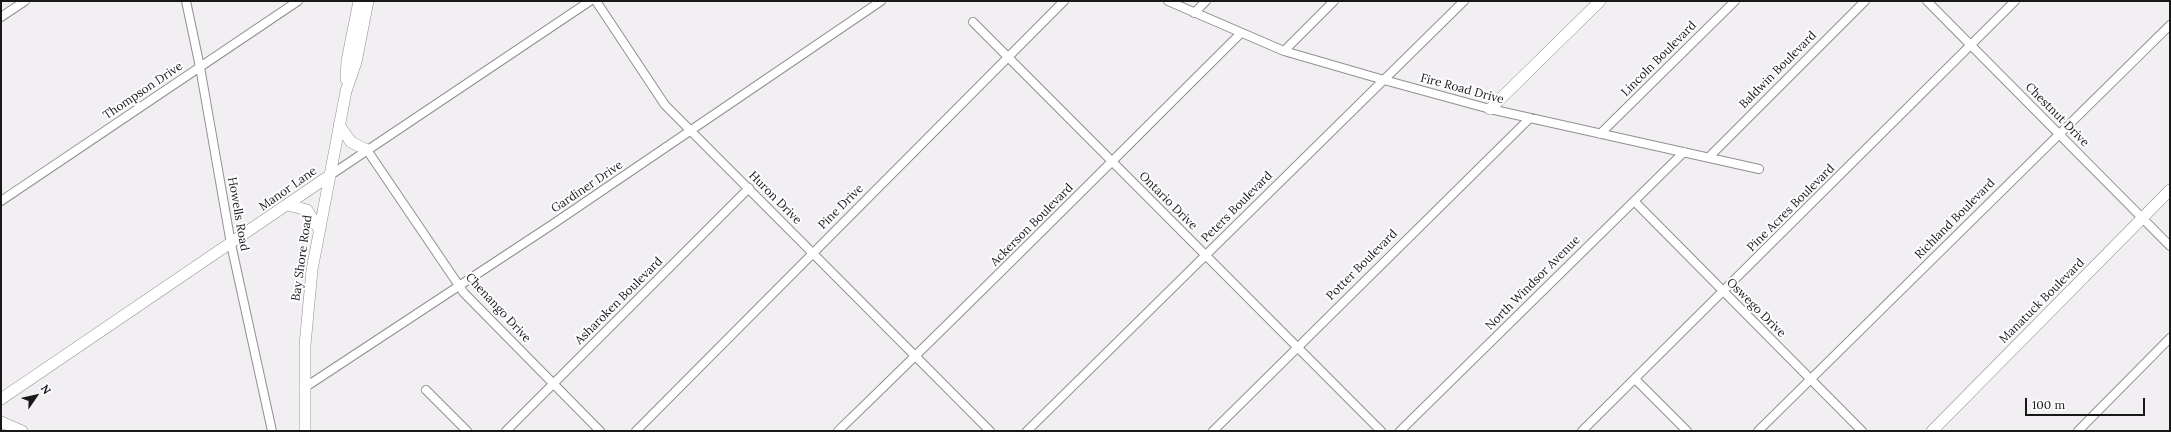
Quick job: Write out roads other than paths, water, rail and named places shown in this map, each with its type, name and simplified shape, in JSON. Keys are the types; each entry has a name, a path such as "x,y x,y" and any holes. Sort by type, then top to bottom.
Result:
{"street":[{"path":"1,17 25,1"},
{"name":"Howells Road","path":"186,1 200,67 231,244 272,431"},
{"name":"Thompson Drive","path":"1,201 298,1"},
{"name":"Bay Shore Road","path":"346,91 347,61 359,1"},
{"name":"Bay Shore Road","path":"305,431 304,388 308,302 318,229 346,91 356,62 368,1"},
{"name":"Manor Lane","path":"1,399 231,244 367,150 590,1"},
{"name":"Huron Drive","path":"596,1 665,105 814,252 990,431"},
{"name":"Gardiner Drive","path":"304,388 460,286 881,1"},
{"name":"Pine Drive","path":"636,431 1064,1"},
{"name":"Fire Road Drive","path":"1168,1 1284,51 1384,80 1490,109 1759,169"},
{"path":"1194,13 1206,1"},
{"path":"1284,51 1334,1"},
{"name":"Peters Boulevard","path":"1027,431 1464,1"},
{"path":"1490,109 1600,1"},
{"name":"Lincoln Boulevard","path":"1600,134 1735,1"},
{"name":"Baldwin Boulevard","path":"1708,157 1865,1"},
{"name":"Chestnut Drive","path":"1927,1 2170,246"},
{"name":"Pine Acres Boulevard","path":"1582,431 1724,292 2015,1"},
{"name":"Ontario Drive","path":"973,22 1381,431"},
{"name":"Richland Boulevard","path":"1758,431 2170,25"},
{"name":"Ackerson Boulevard","path":"838,431 1043,232 1241,33"},
{"name":"Potter Boulevard","path":"1214,431 1530,118"},
{"path":"339,125 351,142 367,150"},
{"name":"Chenango Drive","path":"367,150 460,286 600,431"},
{"name":"North Windsor Avenue","path":"1400,431 1684,152"},
{"name":"Asharoken Boulevard","path":"506,431 749,188"},
{"name":"Manatuck Boulevard","path":"1932,431 2170,190"},
{"name":"Oswego Drive","path":"1634,201 1862,431"},
{"path":"288,205 307,210 318,229"},
{"path":"2078,431 2170,338"},
{"path":"1635,379 1687,431"},
{"path":"426,390 467,431"},
{"path":"1,422 22,431"}]}
